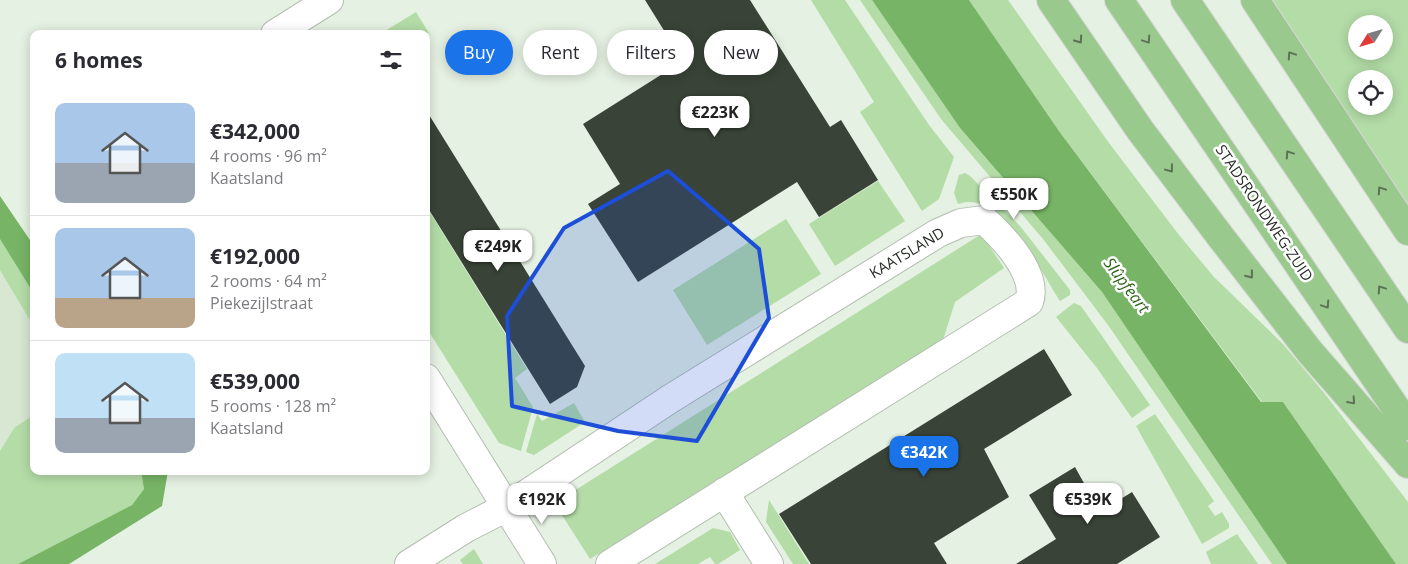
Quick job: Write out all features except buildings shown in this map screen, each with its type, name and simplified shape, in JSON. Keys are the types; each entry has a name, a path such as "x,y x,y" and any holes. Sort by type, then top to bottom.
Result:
{"highway":[{"path":"1051,0 1140,130 1220,236 1310,352 1408,464"},
{"name":"STADSRONDWEG-ZUID","path":"1120,0 1408,426"},
{"path":"1185,0 1408,329"},
{"path":"1254,0 1408,231"}],"street":[{"path":"280,30 329,0"},
{"name":"KAATSLAND","path":"409,564 466,528 507,508 670,399 938,233 961,223 984,220 1009,246 1030,279 1032,292 1028,302 610,564"},
{"path":"430,384 542,564"},
{"path":"724,492 769,564"}],"highlighted area":[{"path":"668,171 759,249 769,318 697,441 618,431 512,406 507,316 564,228"}],"shaded area":[{"path":"811,0 845,0 929,125 954,157 939,199 922,211 860,112 874,102"},
{"path":"860,0 872,0 960,128 1102,292 1287,564 1272,564 1108,325 1043,239 941,119"},
{"path":"969,0 1008,0 1109,143 1179,235 1214,277 1283,344 1325,394 1408,502 1408,564 1396,564 1283,402 1262,402 1059,131"},
{"path":"1273,0 1408,0 1408,206 1348,115 1393,115 1393,70 1348,70 1348,114"},
{"path":"416,12 427,30 387,30"},
{"path":"965,173 1020,226 1070,290 1070,295 1060,301 1018,235 990,208 974,202 958,204 954,193 959,175"},
{"path":"878,181 905,221 835,266 809,224"},
{"path":"430,212 527,369 515,378 533,407 521,451 499,443 430,333"},
{"path":"0,214 30,262 30,475 136,475 0,564"},
{"path":"786,219 821,274 707,345 673,290"},
{"path":"982,235 1004,268 955,302 943,340 590,559 555,504 558,501"},
{"path":"0,239 30,288 30,320 0,270"},
{"path":"1074,303 1081,306 1150,405 1132,418 1097,368 1056,317"},
{"path":"574,403 585,422 534,455 526,452 537,414 542,421"},
{"path":"1155,414 1214,501 1208,506 1215,516 1222,512 1229,524 1229,528 1202,544 1136,426"},
{"path":"30,418 30,475 142,475 144,489 132,505 18,564 0,564 0,451 15,427"},
{"path":"769,500 809,564 793,564 766,522"},
{"path":"713,528 730,532 740,550 718,564 715,564 710,557 698,564 655,564"},
{"path":"1237,534 1258,564 1211,564 1206,552"},
{"path":"474,549 483,564 463,564 460,560"}],"water":[{"name":"Slûpfeart","path":"872,0 969,0 1059,131 1261,402 1283,402 1396,564 1287,564 1102,292 960,128"},
{"path":"0,196 30,240 30,288 0,239"},
{"path":"142,475 167,475 162,506 69,564 18,564 132,505 144,489"}]}
